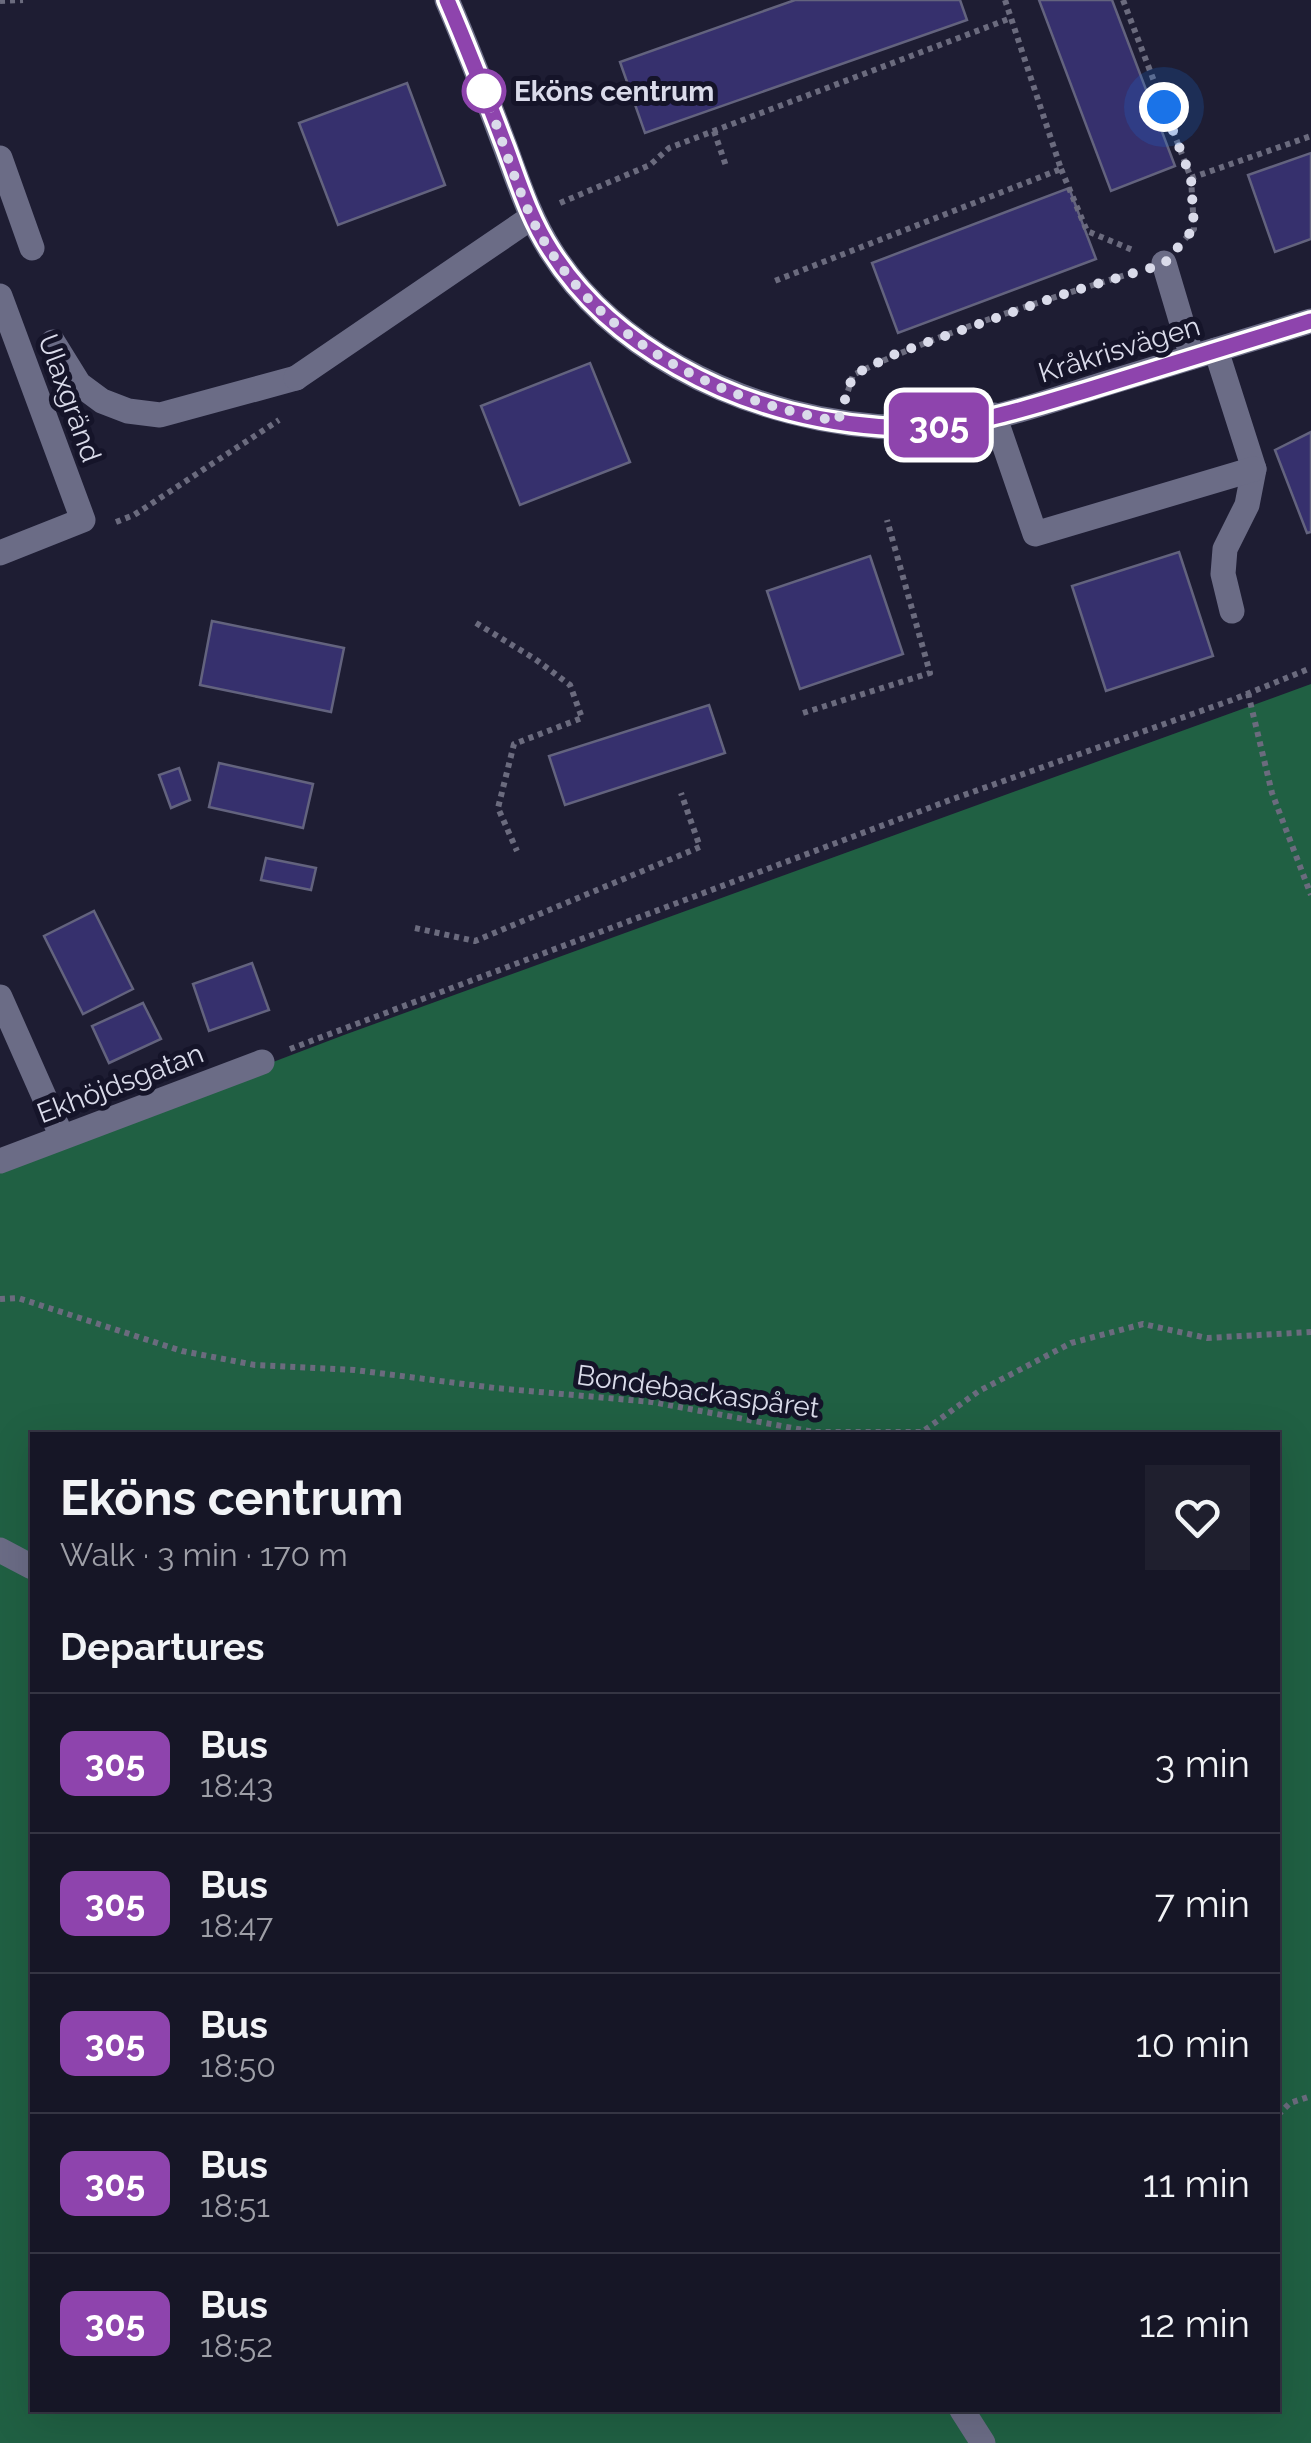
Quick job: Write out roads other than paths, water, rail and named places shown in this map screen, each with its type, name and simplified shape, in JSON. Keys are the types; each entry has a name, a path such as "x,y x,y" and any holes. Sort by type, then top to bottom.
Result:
{"street":[{"name":"Kråkrisvägen","path":"447,0 532,218 552,254 579,288 635,340 696,378 737,395 775,408 838,421 912,428 963,422 1025,408 1311,321"},
{"path":"0,158 32,248"},
{"path":"53,342 80,384 102,401 128,412 160,415 296,378 532,218"},
{"path":"1164,264 1254,469 1247,505 1225,549 1223,574 1232,611"},
{"name":"Ulaxgränd","path":"0,296 83,520 0,552"},
{"path":"994,415 1035,534 1254,469"},
{"path":"0,996 62,1137"},
{"name":"Ekhöjdsgatan","path":"0,1161 262,1062"},
{"path":"0,1550 30,1566"},
{"path":"963,2412 983,2443"}],"place":[{"name":"Eköns centrum","path":"484,91"}]}
